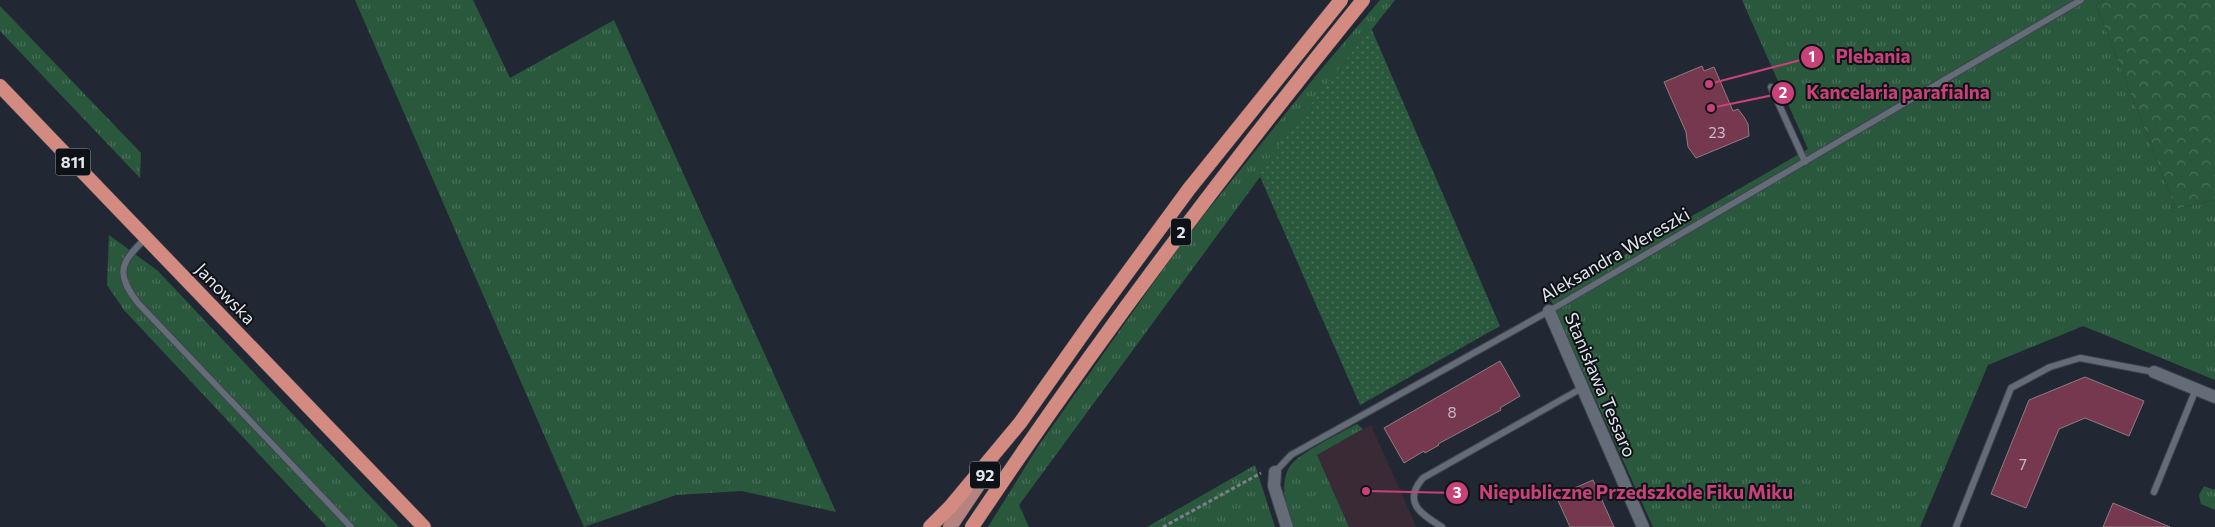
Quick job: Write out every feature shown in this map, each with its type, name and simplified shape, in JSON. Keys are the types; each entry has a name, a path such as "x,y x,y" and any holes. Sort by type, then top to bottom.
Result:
{"highway":[{"name":"2","path":"1020,423 1189,189 1341,0"},
{"name":"2","path":"972,527 1108,330 1209,194 1363,0"},
{"name":"Janowska","path":"0,86 404,504 424,527"},
{"path":"930,527 950,507 1020,423"},
{"path":"404,504 434,527"}],"main road":[{"name":"92","path":"950,527 1020,423"}],"street":[{"name":"Stanisława Tessaro","path":"1549,311 1643,527"},
{"path":"2154,372 2215,397"},
{"path":"1275,472 1274,486 1287,527"}],"lane":[{"name":"Aleksandra Wereszki","path":"1275,472 1291,455 1549,311 2081,0"},
{"path":"1771,87 1806,162"},
{"path":"146,238 124,263 126,287 138,303 351,527"},
{"path":"1956,527 2012,388 2050,367 2080,358 2154,372"},
{"path":"1442,527 1424,516 1416,505 1415,491 1423,478 1582,388"},
{"path":"2154,492 2196,390"}],"path":[{"path":"1163,527 1266,470 1275,472"}],"shaded area":[{"path":"1371,425 1415,527 1349,527 1317,455"}],"green space":[{"path":"355,0 473,0 510,78 614,20 836,512 742,491 676,495 584,527"},
{"path":"1380,0 1395,0 1259,172 1260,177 1019,505 1029,527 988,527 1037,448 1180,245 1318,73"},
{"path":"1742,0 2105,0 2096,5 2176,209 2215,200 2215,380 2083,326 1988,365 1920,527 1653,527 1550,298 1808,149"},
{"path":"2105,0 2215,0 2215,200 2176,209 2096,5"},
{"path":"0,6 141,153 140,178 0,31"},
{"path":"1371,28 1500,326 1360,405 1258,172"},
{"path":"109,235 158,271 399,527 327,527 124,310 107,285"},
{"path":"1357,424 1363,429 1317,455 1349,527 1292,527 1284,488 1290,466 1311,449"},
{"path":"1255,465 1275,527 1147,527"},
{"path":"2204,486 2214,490 2215,488 2215,510 2201,504 2199,495"}],"building":[{"path":"1702,66 1704,71 1714,67 1733,111 1738,109 1748,124 1749,136 1696,158 1688,147 1686,132 1664,82"},
{"path":"1500,361 1520,396 1500,408 1501,410 1404,463 1384,428"},
{"path":"2085,377 2144,401 2129,436 2085,418 2059,429 2026,508 1991,494 2029,400"},
{"path":"1593,480 1614,527 1570,527 1556,496"},
{"path":"2113,503 2170,527 2103,527"}],"place":[{"name":"Plebania","path":"1709,84"},
{"name":"Kancelaria parafialna","path":"1711,108"},
{"name":"Niepubliczne Przedszkole Fiku Miku","path":"1366,491"}]}
